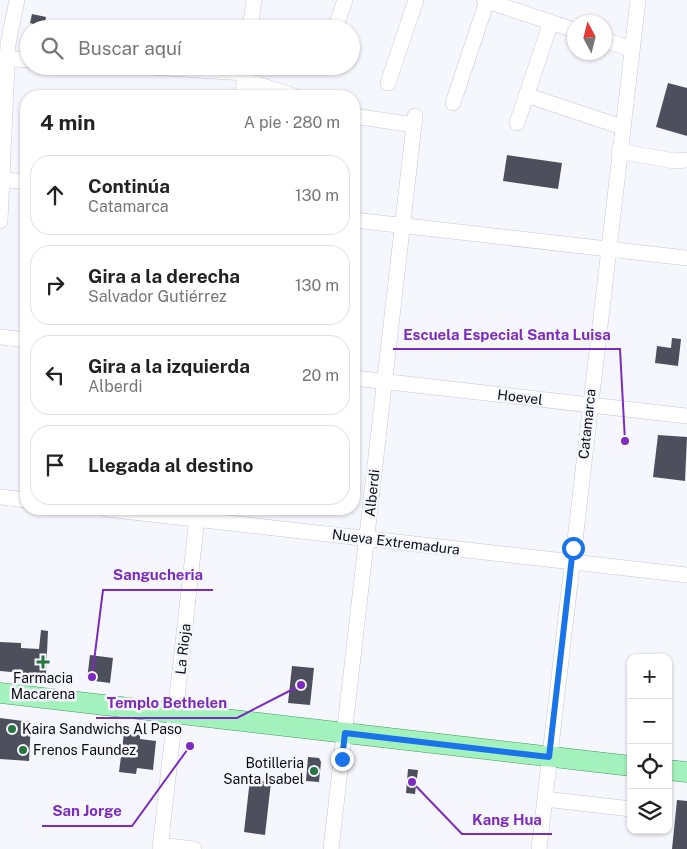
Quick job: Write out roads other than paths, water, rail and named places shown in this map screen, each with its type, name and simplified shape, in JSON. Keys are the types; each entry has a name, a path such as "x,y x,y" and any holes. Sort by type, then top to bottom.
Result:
{"main road":[{"path":"0,693 627,766"},
{"path":"672,770 687,772"}],"street":[{"path":"0,221 4,58 17,0"},
{"path":"251,20 254,0"},
{"path":"338,20 345,0"},
{"path":"388,83 416,0"},
{"path":"453,103 486,0 567,28"},
{"name":"Catamarca","path":"539,849 607,249 638,0"},
{"path":"517,123 551,22"},
{"path":"612,43 632,49"},
{"path":"4,58 20,59"},
{"path":"244,90 245,75"},
{"path":"249,75 281,90"},
{"path":"526,95 622,127"},
{"name":"Alberdi","path":"331,849 415,120 360,116"},
{"path":"619,151 674,161 687,160"},
{"path":"2,179 20,181"},
{"path":"360,221 687,258"},
{"path":"0,337 20,339"},
{"name":"Hoevel","path":"360,379 687,416"},
{"path":"0,497 20,499"},
{"name":"La Rioja","path":"160,847 198,515"},
{"name":"Nueva Extremadura","path":"205,515 367,539 687,576"},
{"path":"545,799 627,809"},
{"path":"160,847 194,849"}],"place":[{"name":"Escuela Especial Santa Luisa","path":"625,441"},
{"name":"Farmacia Macarena","path":"43,662"},
{"name":"Sangucheria","path":"92,677"},
{"name":"Templo Bethelen","path":"301,685"},
{"name":"Kaira Sandwichs Al Paso","path":"12,729"},
{"name":"San Jorge","path":"190,746"},
{"name":"Frenos Faundez","path":"23,750"},
{"name":"Botilleria Santa Isabel","path":"314,771"},
{"name":"Kang Hua","path":"412,782"}]}
